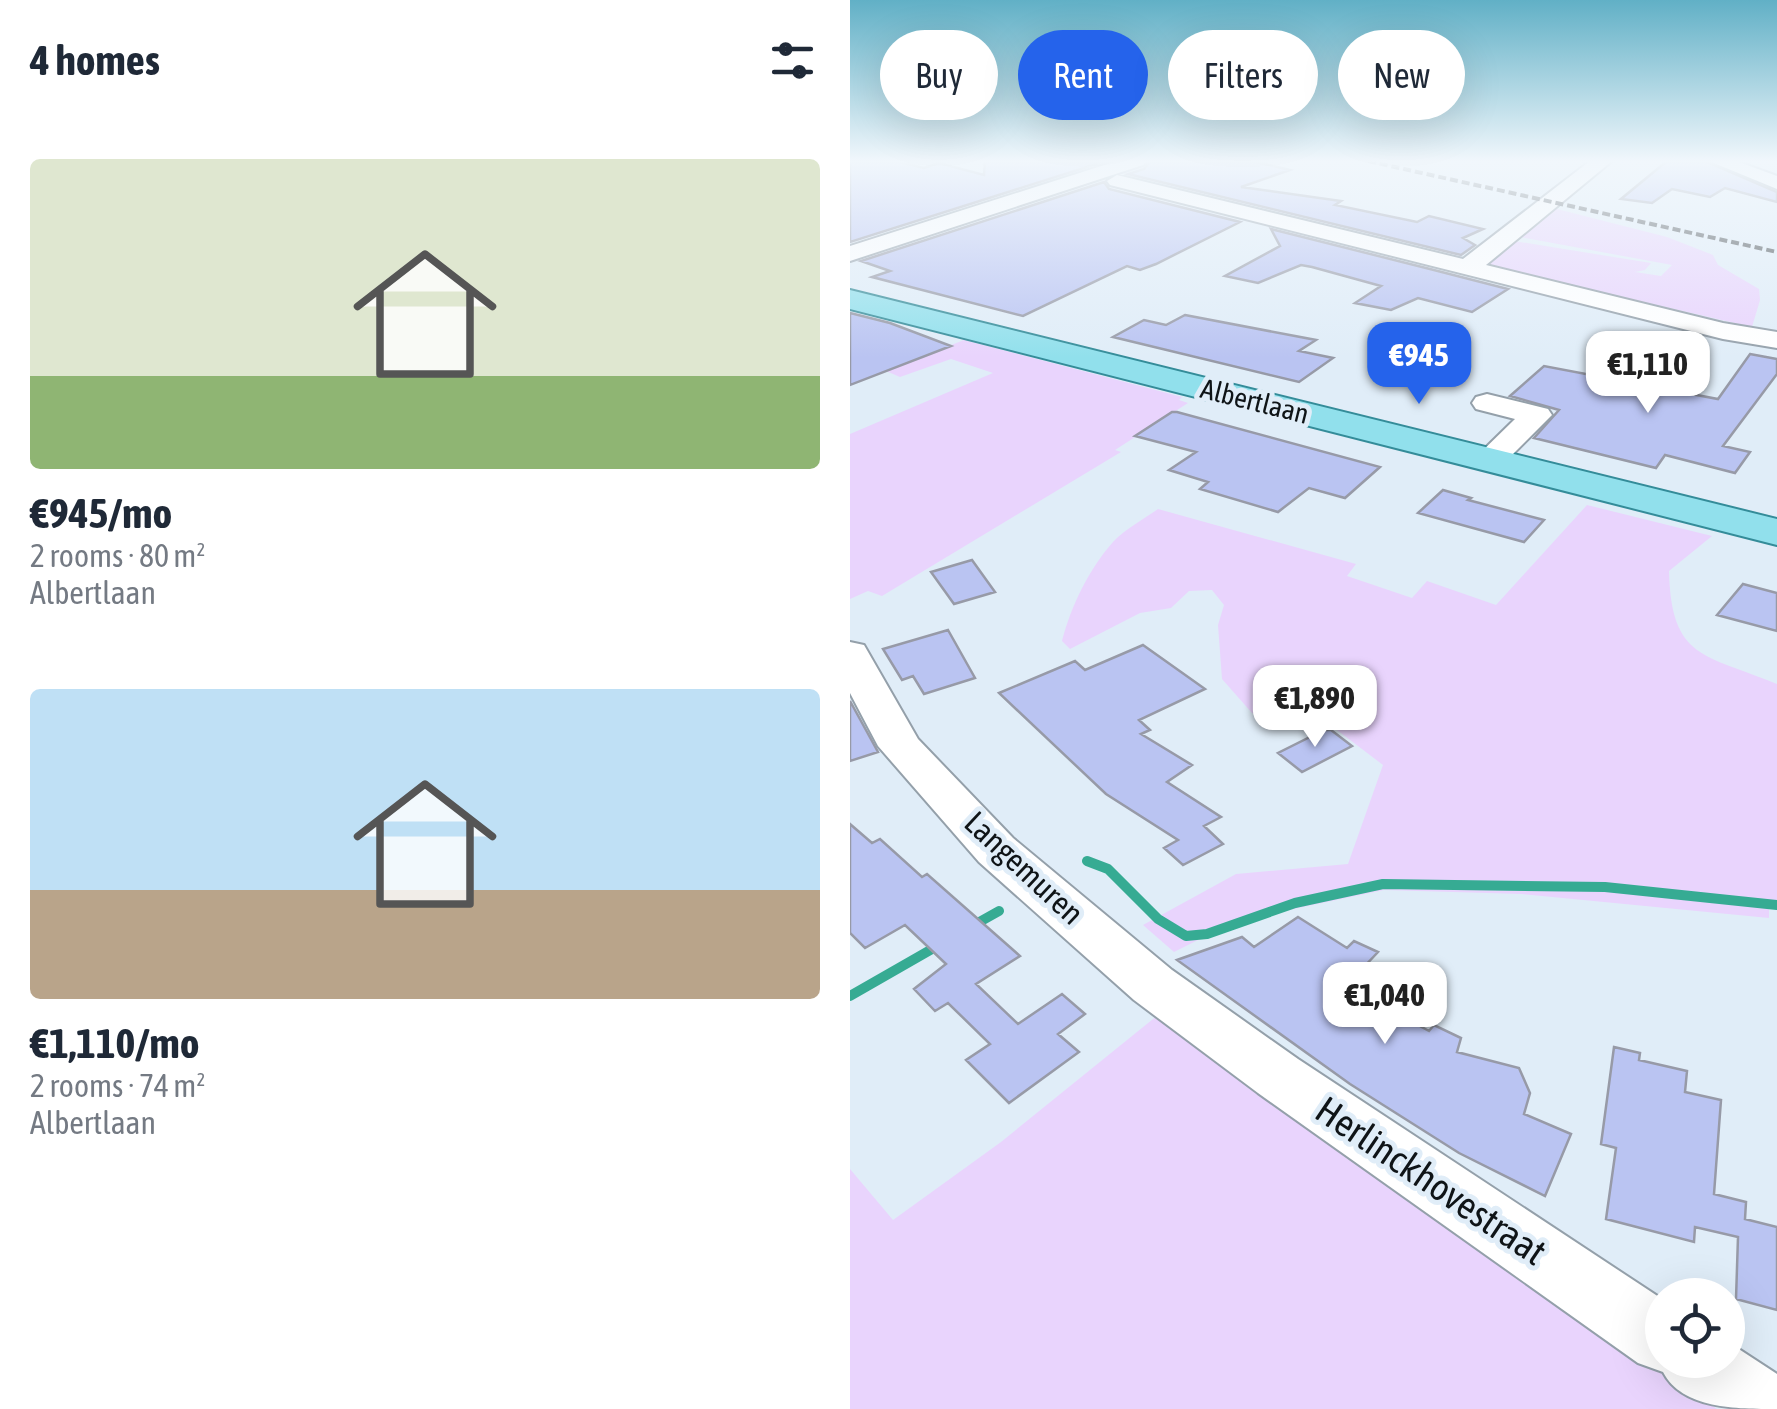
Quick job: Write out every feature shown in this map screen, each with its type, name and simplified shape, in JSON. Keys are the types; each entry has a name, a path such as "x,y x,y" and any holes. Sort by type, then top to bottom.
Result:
{"main road":[{"name":"Albertlaan","path":"850,299 1777,532"}],"street":[{"path":"850,254 937,227"},
{"path":"1317,227 1466,268 1723,331 1777,340"},
{"path":"1466,268 1518,227"},
{"path":"1487,404 1537,415 1489,460"},
{"name":"Langemuren","path":"850,654 900,746 996,850 1153,985"},
{"name":"Herlinckhovestraat","path":"1153,985 1278,1076 1645,1327"},
{"path":"1720,1378 1767,1409"}],"shaded area":[{"path":"1535,227 1627,227 1713,255 1718,265 1759,289 1752,327 1483,265 1514,241 1651,263 1645,270 1635,272 1661,276 1672,265 1515,236 1523,236"},
{"path":"964,340 1182,397 1179,400 1188,403 1115,450 1121,452 882,596 868,591 850,599 850,434 993,373 951,359 900,377 886,371"},
{"path":"1587,505 1712,536 1669,571 1671,600 1685,638 1697,650 1777,684 1777,907 1769,906 1769,918 1522,894 1384,890 1236,921 1174,952 1143,925 1236,874 1348,864 1383,765 1333,727 1252,713 1222,679 1218,625 1224,605 1212,590 1189,591 1171,608 1140,613 1070,649 1062,641 1076,601 1096,564 1118,537 1158,509 1356,564 1347,576 1412,598 1427,581 1496,605"},
{"path":"1158,1015 1645,1358 1645,1378 1673,1378 1717,1409 850,1409 850,1169 893,1220 1001,1142"}],"building":[{"path":"850,227 898,227 850,242"},
{"path":"966,227 1230,227 1156,264 1140,270 1127,266 1023,316 872,277 890,271 861,261"},
{"path":"1345,227 1483,229 1463,238 1475,245 1461,255"},
{"path":"1271,229 1508,289 1472,312 1418,298 1391,310 1355,303 1381,286 1312,267 1301,265 1258,283 1225,276 1280,246"},
{"path":"850,313 890,323 951,346 850,385"},
{"path":"1185,315 1316,340 1299,351 1333,358 1299,382 1113,337 1144,320 1166,325"},
{"path":"1750,354 1777,359 1777,374 1723,446 1750,452 1735,473 1665,455 1656,468 1534,438 1559,410 1510,396 1544,366 1718,399"},
{"path":"1172,412 1380,467 1345,498 1309,488 1278,512 1200,489 1208,482 1169,470 1196,452 1135,436"},
{"path":"1443,490 1544,520 1524,542 1418,513"},
{"path":"972,560 995,592 954,604 931,572"},
{"path":"1743,584 1777,593 1777,631 1717,615"},
{"path":"948,630 975,678 924,694 913,676 902,680 883,649"},
{"path":"1143,645 1205,689 1139,720 1150,730 1141,734 1192,765 1167,782 1221,817 1204,826 1223,844 1183,865 1164,848 1178,840 1106,794 999,693 1075,661 1085,670"},
{"path":"850,701 878,752 850,761"},
{"path":"1331,730 1352,746 1302,772 1278,753"},
{"path":"850,824 872,843 880,839 922,877 927,874 1020,956 976,984 1018,1024 1062,994 1085,1014 1058,1034 1079,1052 1009,1103 966,1060 990,1044 948,1003 935,1011 914,989 946,964 905,925 865,948 850,933"},
{"path":"1298,917 1347,948 1354,941 1378,952 1363,968 1403,982 1385,1007 1429,1031 1434,1025 1461,1038 1457,1052 1519,1068 1530,1093 1524,1114 1571,1134 1545,1196 1459,1153 1350,1084 1177,960 1242,937 1254,947"},
{"path":"1614,1047 1640,1053 1639,1060 1687,1071 1685,1092 1721,1100 1714,1194 1746,1202 1745,1219 1777,1227 1777,1310 1745,1301 1745,1278 1737,1278 1738,1237 1695,1227 1694,1242 1606,1219 1616,1148 1601,1144"}],"waterway":[{"path":"1087,861 1108,869 1158,919 1186,936 1207,934 1295,903 1383,884 1605,887 1777,905"},
{"path":"974,925 999,911"},
{"path":"850,996 939,945"}],"railway":[{"path":"1664,227 1777,252"}]}
